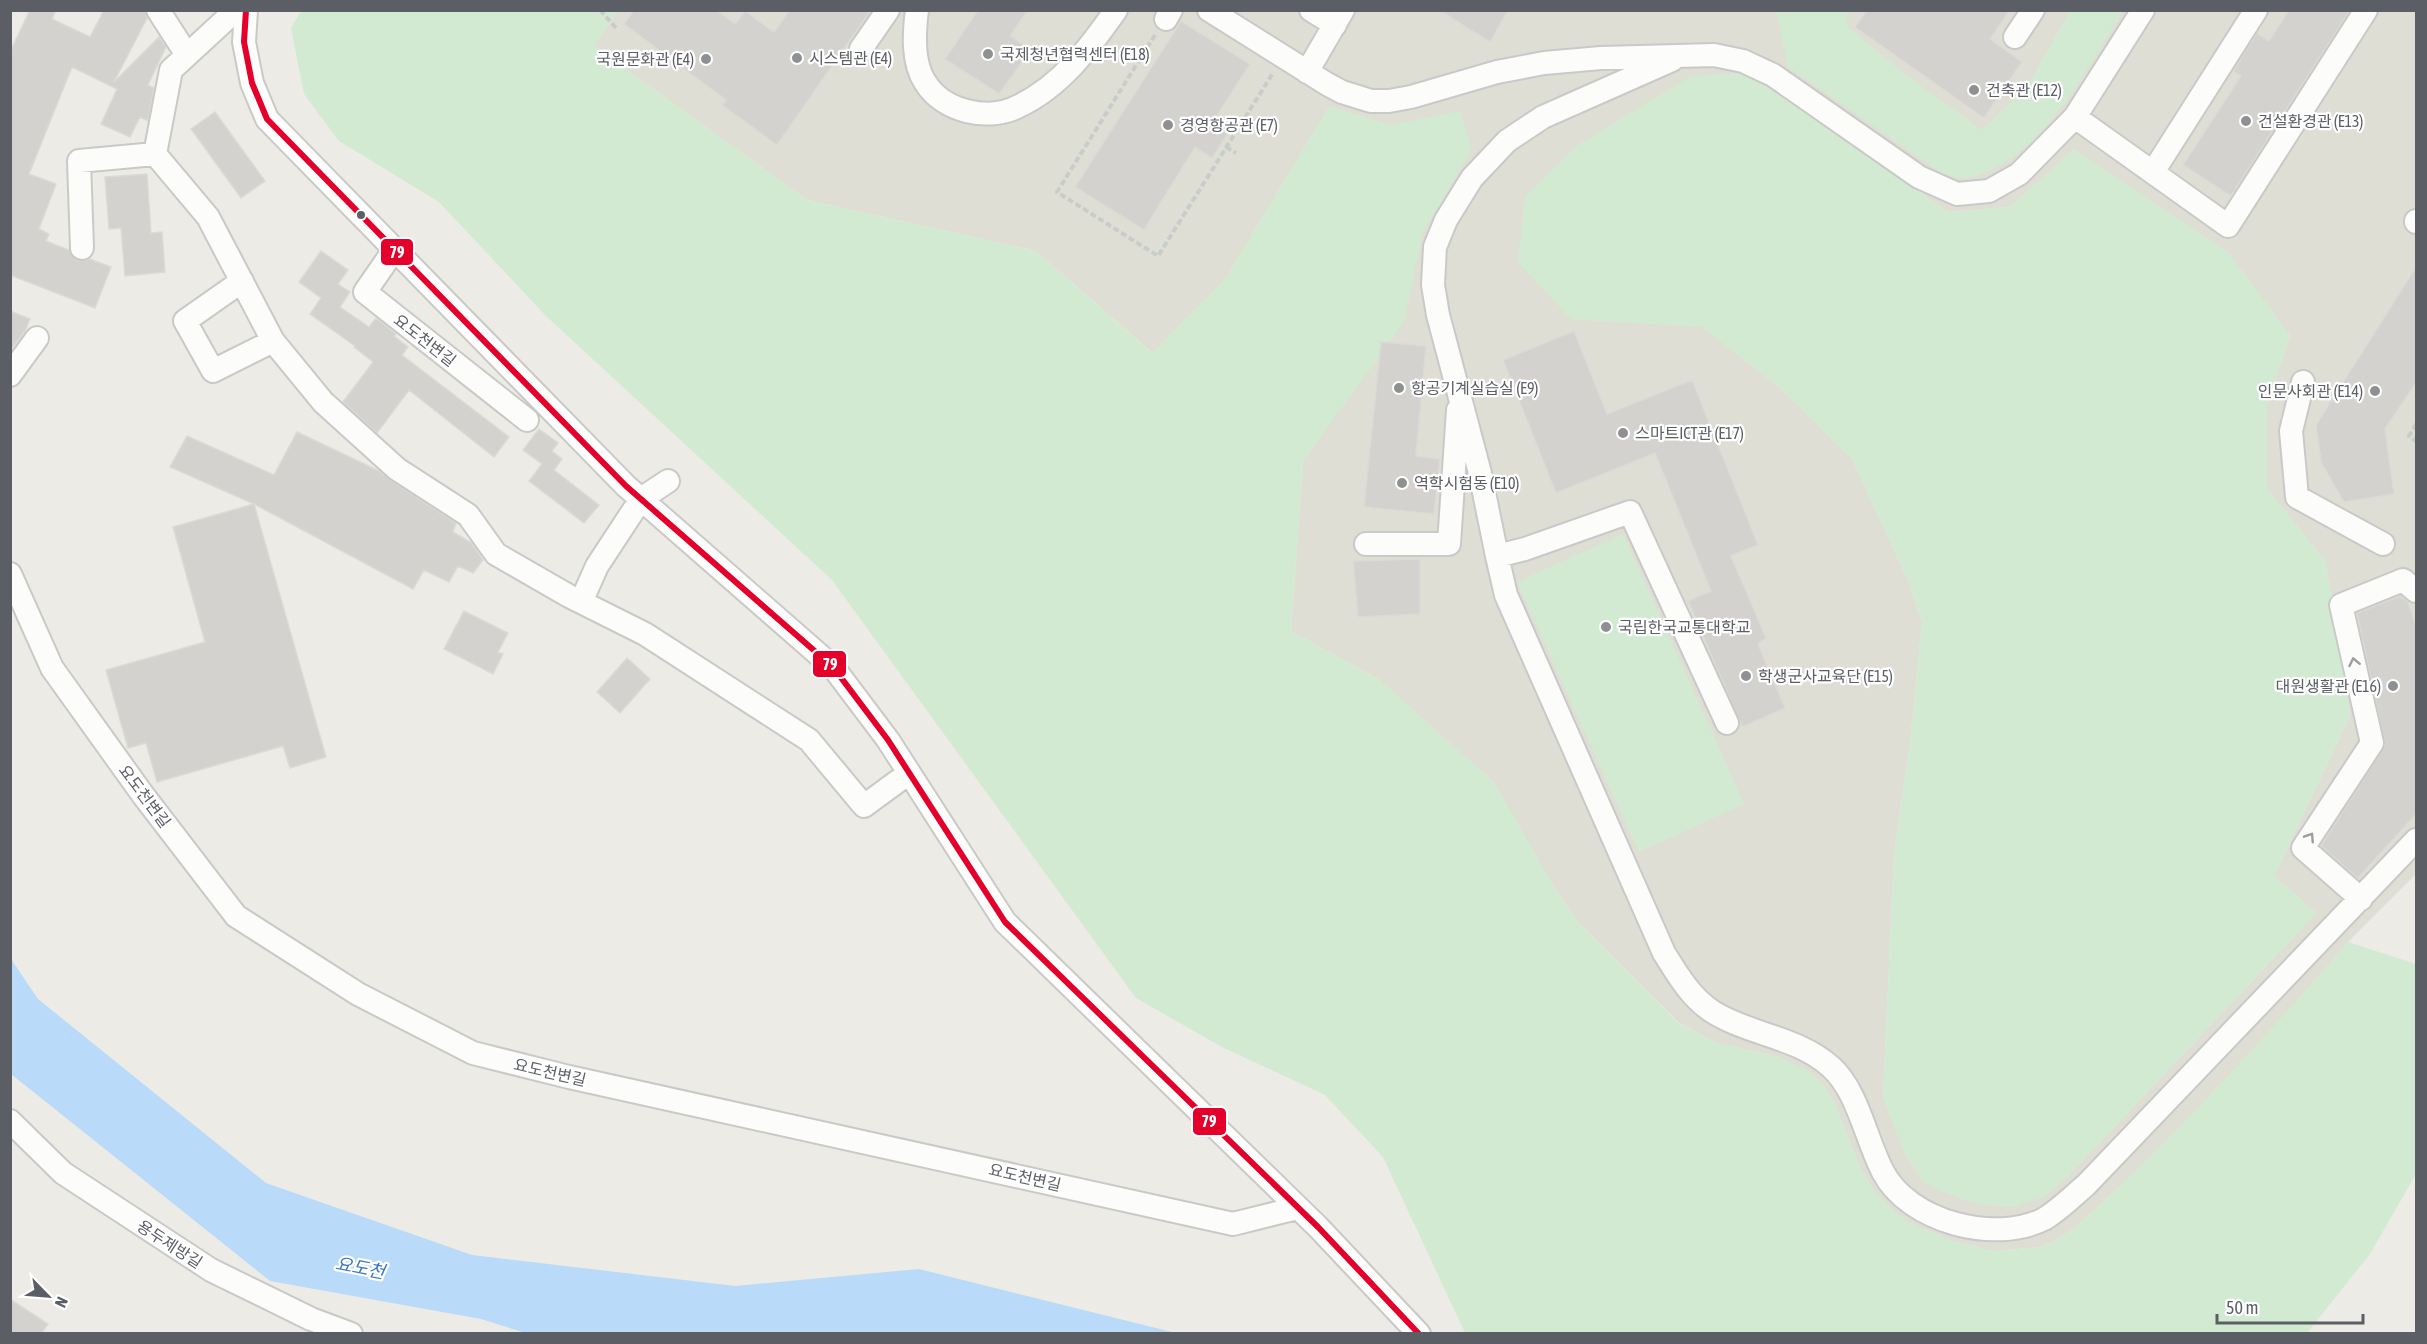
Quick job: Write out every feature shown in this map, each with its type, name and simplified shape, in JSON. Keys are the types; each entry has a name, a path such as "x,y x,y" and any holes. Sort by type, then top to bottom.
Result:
{"street":[{"path":"158,10 187,55"},
{"path":"155,154 171,70 236,10"},
{"path":"246,10 244,42 252,83 267,119 529,388 641,499 833,667 888,740 1005,922 1297,1208 1419,1334"},
{"path":"861,48 888,10"},
{"path":"917,10 914,31 916,57 924,82 952,107 970,113 1017,108 1043,92 1071,67 1116,10"},
{"path":"1209,10 1341,92 1371,101 1411,97 1497,72 1544,63 1601,58 1714,55 1743,61 1773,75 1918,177 1957,194 1989,191 2019,174 2075,117 2144,10"},
{"path":"1307,72 1339,18 1311,10"},
{"path":"2015,37 2033,10"},
{"path":"2152,172 2256,10"},
{"path":"2075,117 2228,226 2366,10"},
{"path":"1679,57 1543,117 1508,141 1472,178 1446,220 1436,248 1433,285 1438,315 1480,473 1506,595 1664,953 1683,984 1711,1011 1813,1053 1833,1068 1845,1084 1884,1174 1897,1192 1911,1204 1949,1222 1973,1227 2000,1229 2023,1225 2043,1219 2086,1185 2416,840"},
{"path":"82,248 80,161 155,154"},
{"path":"155,154 208,217 273,341 323,402 397,469 468,515 496,554 581,602 645,634 809,740 864,806 909,773"},
{"name":"요도천변길","path":"394,250 364,292 527,420"},
{"path":"242,281 185,321 213,371 273,341"},
{"path":"10,375 36,338"},
{"path":"2303,382 2291,431 2297,496 2383,544"},
{"path":"1366,544 1449,544 1459,390"},
{"path":"581,602 597,566 641,499 668,481"},
{"path":"1497,556 1630,512 1727,723"},
{"name":"요도천변길","path":"10,574 52,668 143,795 236,916 358,994 473,1053 569,1077 1233,1224 1297,1208"},
{"path":"2361,899 2302,848 2372,743 2341,604 2403,580 2416,591"},
{"name":"용두제방길","path":"10,1121 63,1173 211,1270 311,1319 351,1334"}],"path":[{"path":"600,10 616,28"},
{"path":"1168,15 1057,192 1158,255 1277,68"},
{"path":"1226,147 1236,153"},
{"path":"2416,424 2409,436 2416,441"}],"shaded area":[{"name":"국립한국교통대학교","path":"618,10 2416,11 2416,874 2348,942 2265,1038 2165,1144 2075,1228 2040,1247 1994,1251 1953,1241 1908,1222 1873,1189 1859,1165 1834,1102 1780,1057 1715,1042 1679,1023 1578,922 1556,890 1380,680 1291,631 1303,461 1196,391 1036,251 807,200 594,46","holes":["1770,84 1948,212 2009,207 2290,335 2267,405 2267,489 2325,561 2350,716 2274,876 2316,913 2067,1177 1964,1200 1923,1181 1883,1098 1894,852 1910,743 1922,622 1907,578 1852,459 1781,389 1702,326 1571,319"]}],"green space":[{"path":"301,11 618,11 594,46 807,200 1036,251 1152,353 1225,279 1329,106 1391,125 1460,111 1472,149 1423,232 1404,322 1303,461 1291,631 1380,680 1494,782 1556,890 1578,922 1678,1023 1715,1042 1780,1057 1811,1072 1824,1085 1834,1102 1859,1165 1873,1189 1894,1211 1909,1222 1953,1241 1994,1251 2040,1247 2075,1228 2147,1160 2216,1089 2348,942 2416,964 2416,1174 2370,1254 2307,1333 1465,1333 1383,1157 1325,1095 1222,1047 1136,998 832,580 546,316 439,202 339,141 304,94 291,28"},
{"path":"1776,11 1848,11 1847,26 1906,75 1982,130 2026,88 2070,11 2123,11 2066,101 2031,142 2011,158 1988,171 1975,176 1956,178 1943,174 1788,67"},
{"path":"1739,73 1770,84 1948,212 2009,207 2074,149 2228,252 2290,335 2267,405 2267,488 2325,561 2350,716 2274,876 2316,913 2067,1177 2043,1197 2014,1207 1992,1206 1965,1200 1923,1181 1905,1154 1883,1098 1894,852 1910,743 1922,622 1907,578 1852,460 1781,389 1702,327 1571,319 1518,262 1525,196 1578,145 1691,76"},
{"path":"1623,534 1744,804 1639,852 1517,582"}],"water":[{"name":"요도천","path":"11,959 38,999 266,1183 472,1255 735,1286 919,1269 1176,1333 526,1333 481,1319 270,1281 11,1074"}],"building":[{"path":"30,10 56,10 52,19 90,37 104,10 145,10 147,18 114,82 159,37 166,47 148,85 154,88 148,121 140,117 130,137 101,124 117,89 72,67 29,174 56,184 39,229 49,234 46,241 69,250 76,260 90,259 111,267 95,308 10,275 10,52"},
{"path":"634,10 716,10 735,24 745,11 774,32 790,10 871,10 777,145 722,105 726,100 624,24"},
{"name":"국제청년협력센터 (E18)","path":"978,10 1028,10 1010,36 1031,50 999,94 945,59"},
{"path":"1439,10 1508,10 1490,42"},
{"name":"건축관 (E12)","path":"1867,10 2010,10 1990,39 2022,62 1984,118 1855,27"},
{"name":"건설환경관 (E13)","path":"2289,10 2350,10 2231,196 2183,165 2241,76 2233,71 2257,33 2269,41"},
{"name":"경영항공관 (E7)","path":"1181,21 1250,64 1214,120 1230,130 1212,158 1195,147 1144,230 1075,187"},
{"path":"215,112 265,181 241,198 191,129"},
{"path":"147,174 151,233 162,232 165,272 125,276 121,228 109,229 105,177"},
{"path":"321,251 348,270 338,284 350,292 340,307 369,327 376,318 408,347 402,355 509,437 494,457 409,390 377,433 343,402 373,362 355,346 310,314 321,298 299,282"},
{"name":"인문사회관 (E14)","path":"2416,267 2416,383 2385,429 2394,494 2344,502 2321,462 2316,425"},
{"path":"10,311 30,319 25,331 10,351"},
{"name":"스마트ICT관 (E17)","path":"1574,331 1607,414 1692,380 1758,545 1731,556 1766,638 1758,644 1785,708 1742,727 1688,601 1711,591 1655,453 1556,493 1503,360"},
{"path":"1381,342 1426,346 1416,456 1440,459 1434,514 1364,507"},
{"path":"539,429 558,443 552,451 562,459 554,470 599,505 584,523 529,481 542,464 523,450"},
{"path":"297,432 379,471 456,523 453,532 472,543 483,560 473,573 458,566 449,582 424,570 413,589 254,504 170,467 187,436 274,475"},
{"path":"254,504 326,757 290,768 283,746 157,782 146,743 128,748 106,670 205,642 173,527"},
{"path":"1420,559 1420,614 1358,617 1353,561"},
{"name":"대원생활관 (E16)","path":"2400,596 2408,602 2416,626 2416,814 2358,878 2321,846 2385,745 2357,613"},
{"path":"464,611 508,633 498,652 503,654 493,674 444,649"},
{"path":"627,658 650,679 620,713 597,692"},
{"path":"10,1299 48,1324 41,1334 10,1334"}],"transit line":[{"name":"79","path":"246,10 244,42 252,83 267,119 626,486 833,667 888,740 1005,922 1318,1227 1419,1334"}],"place":[{"name":"국제청년협력센터 (E18)","path":"988,54"},
{"name":"시스템관 (E4)","path":"797,58"},
{"name":"국원문화관 (E4)","path":"706,59"},
{"name":"건축관 (E12)","path":"1974,90"},
{"name":"건설환경관 (E13)","path":"2246,121"},
{"name":"경영항공관 (E7)","path":"1168,125"},
{"name":"항공기계실습실 (E9)","path":"1399,388"},
{"name":"인문사회관 (E14)","path":"2375,391"},
{"name":"스마트ICT관 (E17)","path":"1623,433"},
{"name":"역학시험동 (E10)","path":"1402,483"},
{"name":"국립한국교통대학교","path":"1606,627"},
{"name":"학생군사교육단 (E15)","path":"1746,676"},
{"name":"대원생활관 (E16)","path":"2393,686"}]}
